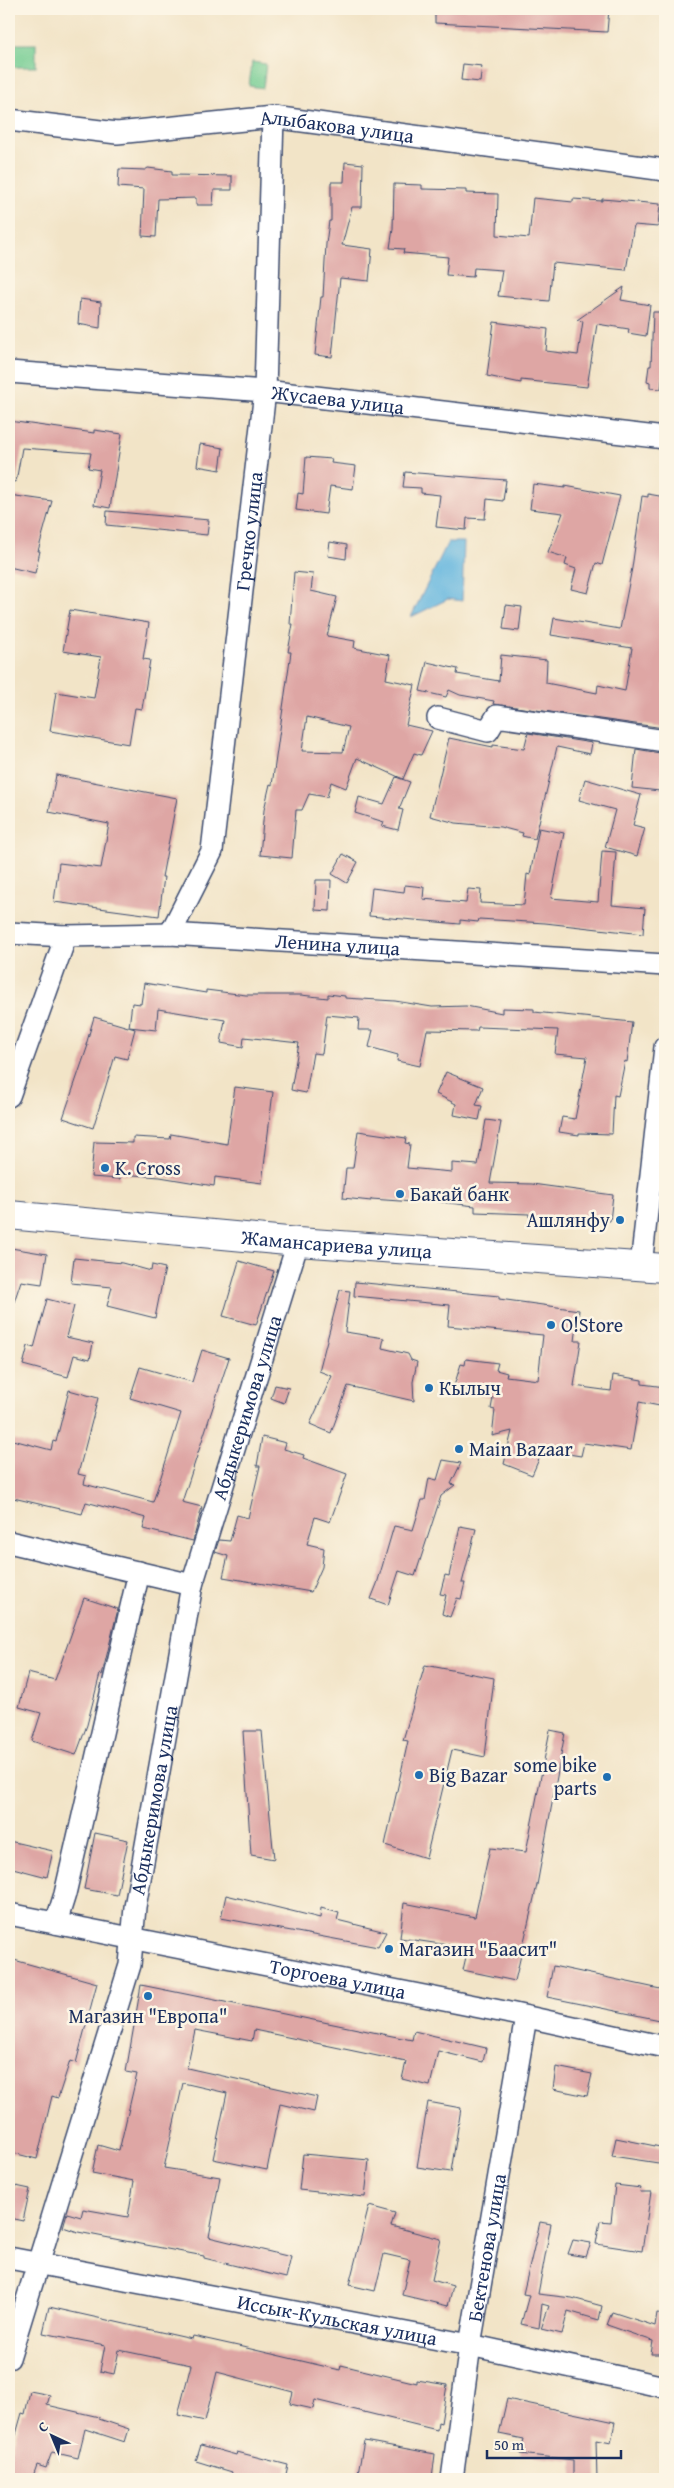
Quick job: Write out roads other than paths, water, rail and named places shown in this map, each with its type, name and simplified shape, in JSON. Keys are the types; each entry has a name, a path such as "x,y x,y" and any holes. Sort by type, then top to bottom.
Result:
{"main road":[{"name":"Жамансариева улица","path":"9,1215 298,1242 653,1267"}],"street":[{"name":"Алыбакова улица","path":"9,120 117,133 273,117 665,170"},
{"name":"Гречко улица","path":"170,934 212,851 265,391 273,117"},
{"name":"Жусаева улица","path":"9,372 265,391 665,438"},
{"path":"438,718 488,731 497,716 665,741"},
{"name":"Ленина улица","path":"9,933 66,936 170,934 665,965"},
{"path":"9,1096 66,936"},
{"path":"653,1267 665,1047"},
{"name":"Абдыкеримова улица","path":"9,2358 130,1965 137,1897 192,1585 298,1242"},
{"path":"9,1542 192,1585"},
{"path":"56,1923 65,1894 139,1572"},
{"name":"Торгоева улица","path":"9,1914 526,2016 665,2047"},
{"name":"Бектенова улица","path":"452,2479 470,2345 526,2016"},
{"name":"Иссык-Кульская улица","path":"9,2258 470,2345 665,2387"}],"water":[{"path":"448,542 464,542 462,601 448,599 411,617"}],"place":[{"name":"K. Cross","path":"105,1168"},
{"name":"Бакай банк","path":"400,1194"},
{"name":"Ашлянфу","path":"620,1220"},
{"name":"O!Store","path":"551,1325"},
{"name":"Кылыч","path":"429,1388"},
{"name":"Main Bazaar","path":"459,1449"},
{"name":"Big Bazar","path":"419,1775"},
{"name":"some bike parts","path":"607,1777"},
{"name":"Магазин \"Баасит\"","path":"389,1949"},
{"name":"Магазин \"Европа\"","path":"148,1996"}]}
